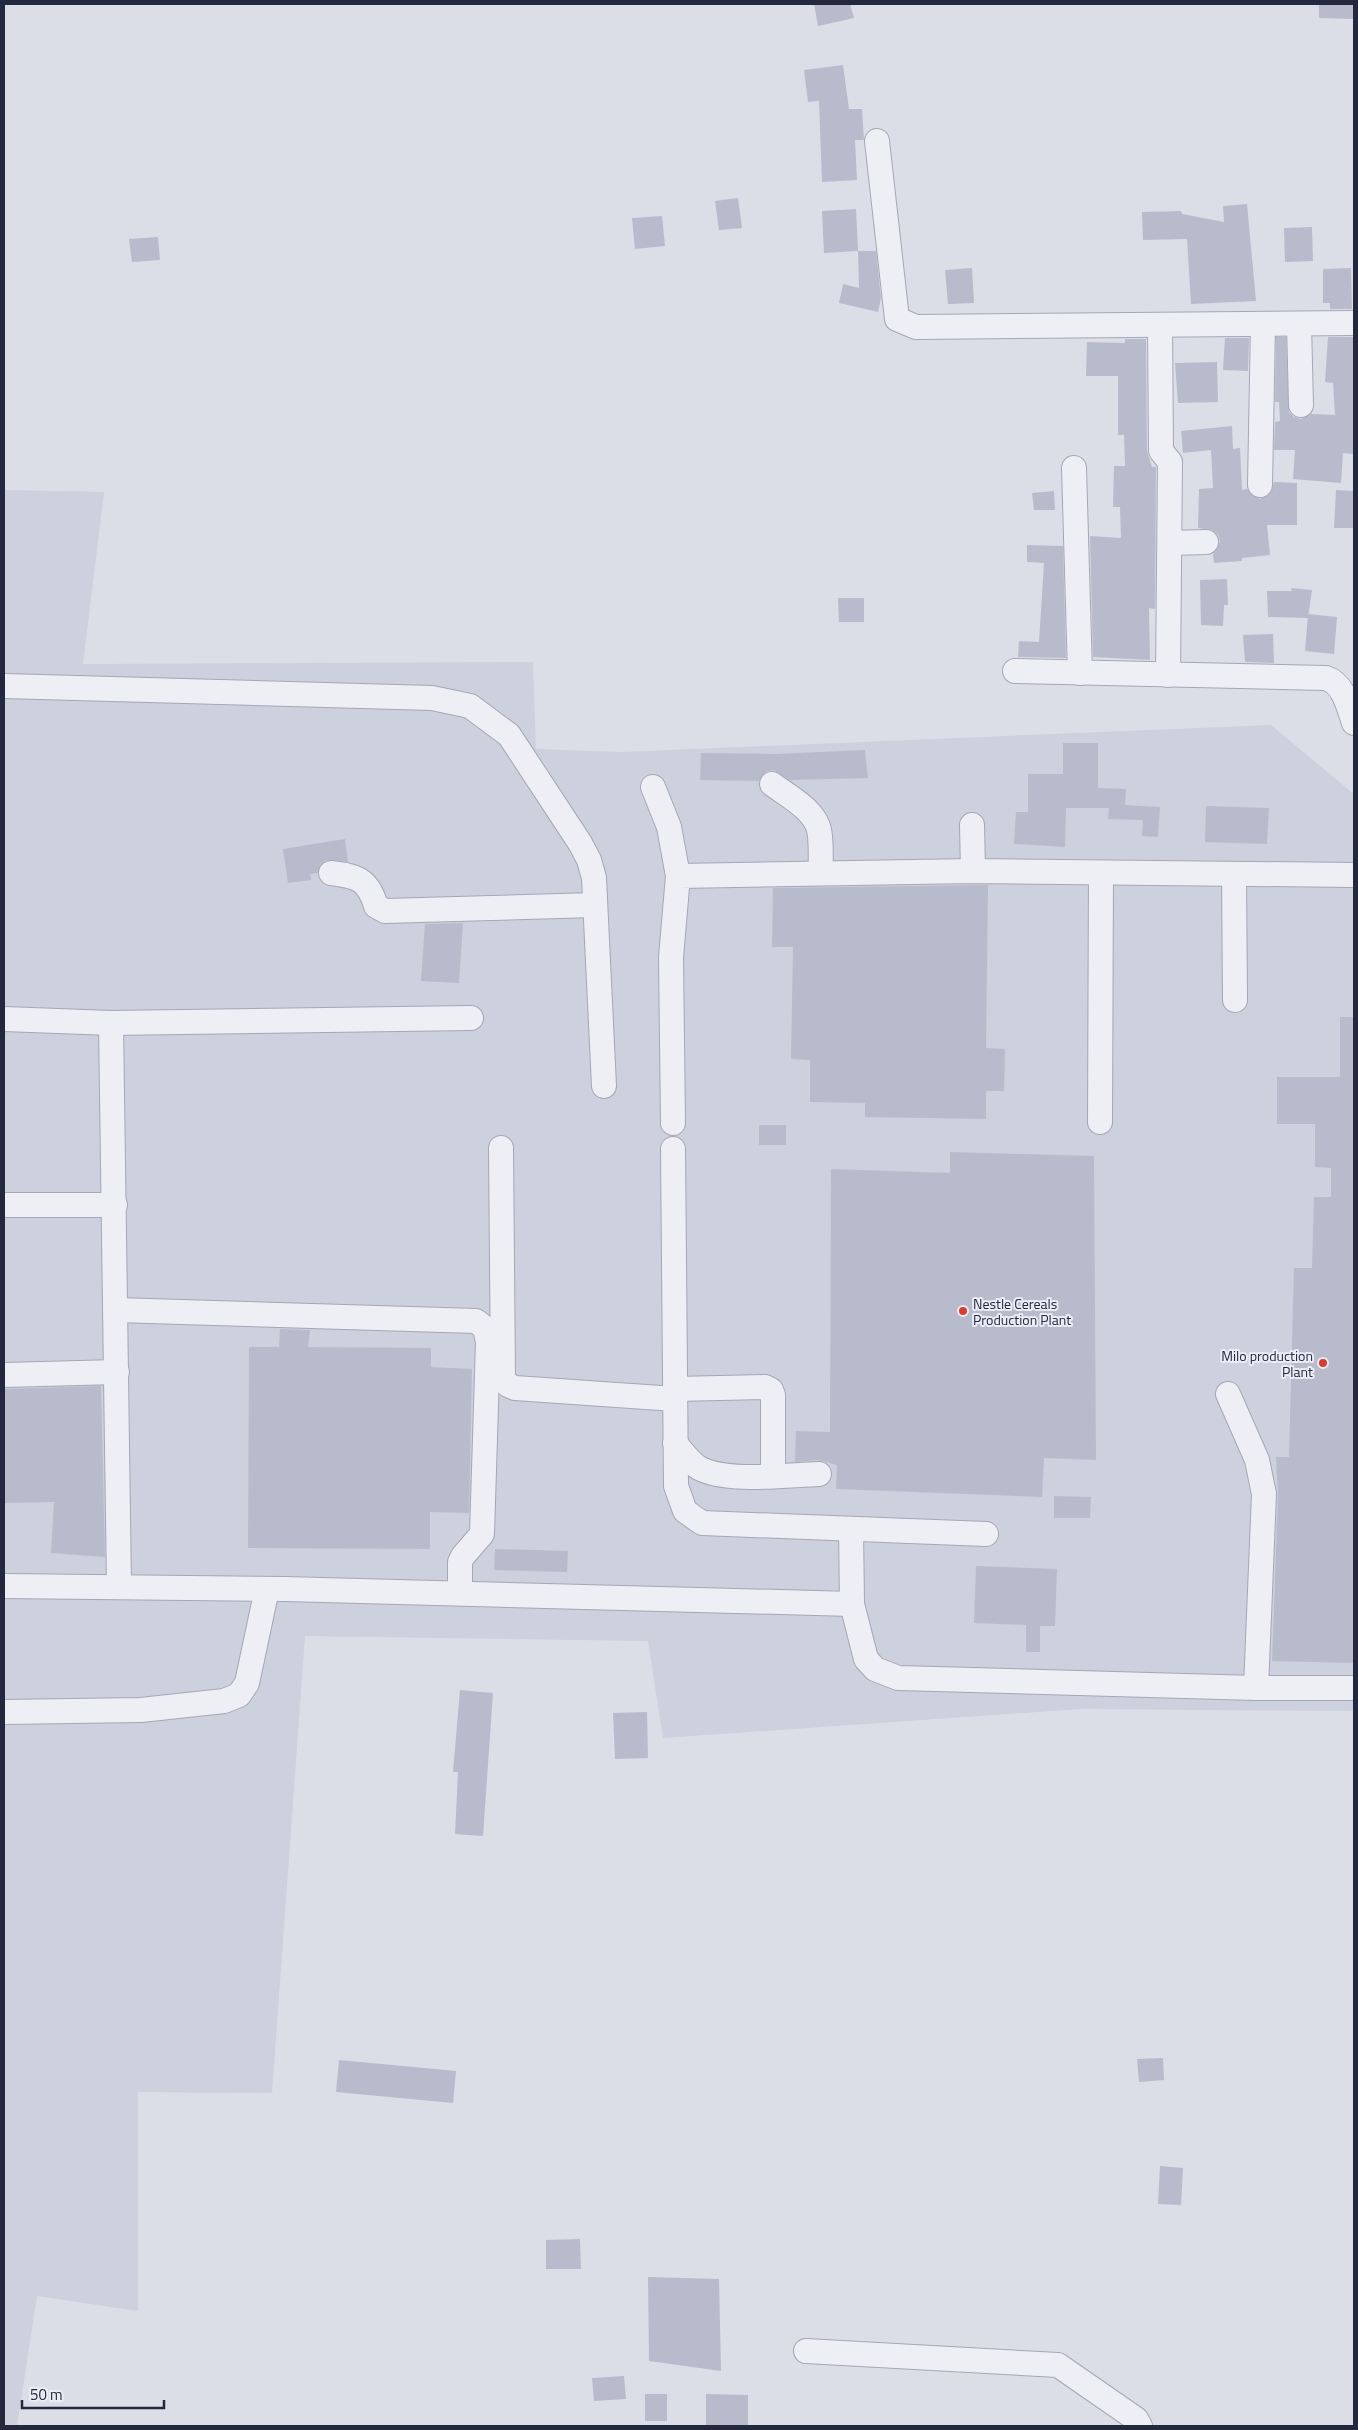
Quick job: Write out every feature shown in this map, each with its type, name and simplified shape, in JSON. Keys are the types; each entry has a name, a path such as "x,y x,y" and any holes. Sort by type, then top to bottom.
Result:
{"street":[{"path":"877,141 897,319 904,324 916,327 1354,323"},
{"path":"1260,485 1263,324"},
{"path":"1300,324 1301,405"},
{"path":"1160,325 1161,450 1170,462 1168,675"},
{"path":"1074,468 1080,673"},
{"path":"1170,543 1206,542"},
{"path":"1015,671 1326,678 1334,680 1340,687 1352,713"},
{"path":"4,686 432,698 470,706 509,735 580,843 589,860 594,878 604,1086"},
{"path":"772,784 808,812 814,819 819,830 821,873"},
{"path":"653,787 669,826 678,876 671,957 673,1124"},
{"path":"972,825 973,871"},
{"path":"678,876 973,871 1354,875"},
{"path":"331,873 353,876 365,883 371,891 378,909 385,910 595,905"},
{"path":"1100,1122 1101,873"},
{"path":"1234,874 1235,1000"},
{"path":"4,1019 111,1023 470,1018"},
{"path":"111,1023 119,1587"},
{"path":"501,1148 503,1379 508,1386 515,1388 675,1394 765,1387 771,1390 773,1475"},
{"path":"673,1149 676,1486 685,1511 702,1523 986,1534"},
{"path":"4,1205 115,1205"},
{"path":"116,1310 476,1321 485,1328 488,1342 482,1534 460,1562 460,1593"},
{"path":"4,1375 117,1372"},
{"path":"1228,1394 1257,1460 1264,1494 1256,1688"},
{"path":"675,1443 698,1468 712,1473 818,1474"},
{"path":"851,1529 852,1604 866,1659 875,1669 898,1678 1256,1688 1354,1688"},
{"path":"4,1586 460,1593 852,1604"},
{"path":"4,1712 142,1710 224,1701 239,1695 247,1683 268,1589"},
{"path":"806,2351 1058,2365 1136,2419 1140,2426"}],"shaded area":[{"path":"4,490 104,492 83,664 533,662 536,749 622,752 1271,725 1354,794 1354,1711 1081,1709 663,1738 648,1641 305,1636 272,2093 138,2092 138,2311 37,2296 17,2426 4,2426"}],"building":[{"path":"814,4 850,4 854,18 818,26"},
{"path":"1319,4 1354,4 1354,19 1319,18"},
{"path":"843,65 849,109 862,109 864,140 855,140 857,180 822,182 819,101 808,102 804,70"},
{"path":"738,198 742,228 719,230 715,201"},
{"path":"1247,204 1256,301 1191,304 1187,239 1143,240 1142,212 1181,211 1182,214 1224,222 1223,206"},
{"path":"856,209 858,251 824,253 822,211"},
{"path":"662,216 665,246 635,249 632,218"},
{"path":"1312,227 1313,261 1285,262 1284,228"},
{"path":"158,237 160,260 132,262 129,239"},
{"path":"858,251 876,251 881,298 878,312 839,303 843,284 859,288"},
{"path":"972,268 974,303 948,304 945,270"},
{"path":"1351,268 1352,309 1330,309 1330,303 1323,303 1323,269"},
{"path":"1276,337 1286,337 1289,412 1294,417 1301,419 1311,414 1335,415 1333,383 1325,382 1328,337 1354,337 1354,454 1343,453 1341,483 1293,479 1295,450 1274,450 1275,422 1280,421 1279,402 1275,402"},
{"path":"1225,338 1249,338 1248,371 1223,370"},
{"path":"1125,339 1146,339 1147,451 1152,467 1156,467 1155,609 1149,608 1150,660 1093,657 1090,536 1121,538 1120,507 1113,507 1114,466 1125,466 1124,435 1118,435 1118,376 1086,376 1087,342 1125,343"},
{"path":"1217,362 1218,402 1178,403 1175,363"},
{"path":"1232,426 1233,449 1240,448 1242,490 1247,489 1253,496 1260,499 1271,492 1274,482 1297,483 1297,525 1267,525 1270,555 1242,558 1242,561 1214,563 1213,554 1220,542 1218,535 1212,530 1198,528 1199,489 1213,488 1211,450 1183,453 1181,431"},
{"path":"1336,490 1354,491 1354,528 1334,528"},
{"path":"1054,491 1055,510 1034,510 1032,493"},
{"path":"1027,545 1063,546 1066,658 1018,657 1019,641 1039,642 1044,563 1027,562"},
{"path":"1227,579 1228,605 1224,605 1223,626 1201,625 1200,580"},
{"path":"1291,588 1312,590 1308,618 1268,617 1267,591 1292,591"},
{"path":"838,598 864,598 864,622 839,622"},
{"path":"1308,614 1337,617 1334,654 1305,651"},
{"path":"1273,634 1274,663 1245,662 1243,635"},
{"path":"1063,743 1098,743 1098,788 1126,789 1125,805 1160,807 1158,837 1142,836 1143,820 1108,819 1109,808 1066,808 1065,847 1014,844 1016,812 1028,812 1028,774 1063,774"},
{"path":"865,750 868,778 790,780 773,770 766,772 759,781 700,780 701,753 776,754"},
{"path":"1206,806 1269,808 1267,844 1205,842"},
{"path":"345,839 348,862 326,860 320,865 318,873 310,874 311,880 288,883 283,849"},
{"path":"988,885 986,1048 1005,1049 1004,1091 986,1091 986,1119 865,1117 865,1103 810,1102 810,1060 791,1059 793,947 772,947 773,888"},
{"path":"463,923 459,983 421,981 425,924"},
{"name":"Milo production Plant","path":"1340,1017 1354,1017 1354,1663 1272,1661 1278,1495 1276,1457 1289,1457 1294,1268 1312,1268 1314,1197 1331,1197 1331,1168 1315,1167 1315,1124 1277,1124 1277,1077 1340,1077"},
{"path":"759,1125 786,1125 786,1145 759,1145"},
{"name":"Nestle Cereals Production Plant","path":"950,1152 1094,1156 1096,1460 1044,1458 1042,1497 836,1489 837,1465 818,1460 795,1462 796,1431 830,1432 831,1169 950,1173"},
{"path":"280,1329 310,1330 308,1347 431,1348 431,1367 472,1369 469,1513 430,1512 430,1549 248,1548 249,1347 279,1347"},
{"path":"101,1386 105,1557 51,1553 54,1502 4,1503 4,1389"},
{"path":"1054,1496 1091,1497 1090,1518 1054,1518"},
{"path":"495,1549 568,1551 567,1572 494,1570"},
{"path":"976,1566 1057,1569 1055,1626 1040,1626 1040,1652 1026,1652 1026,1625 974,1623"},
{"path":"460,1690 493,1693 483,1836 455,1834 458,1772 453,1772"},
{"path":"647,1712 648,1758 615,1759 613,1713"},
{"path":"1163,2058 1164,2080 1139,2082 1137,2059"},
{"path":"339,2060 456,2071 453,2103 336,2092"},
{"path":"1160,2166 1183,2168 1181,2205 1158,2204"},
{"path":"580,2239 581,2269 546,2269 546,2240"},
{"path":"648,2277 719,2279 721,2371 649,2361"},
{"path":"624,2376 626,2399 594,2401 592,2378"},
{"path":"645,2394 667,2394 667,2421 645,2421"},
{"path":"706,2394 748,2395 748,2425 706,2425"}],"place":[{"name":"Nestle Cereals Production Plant","path":"963,1311"},
{"name":"Milo production Plant","path":"1323,1363"}]}
